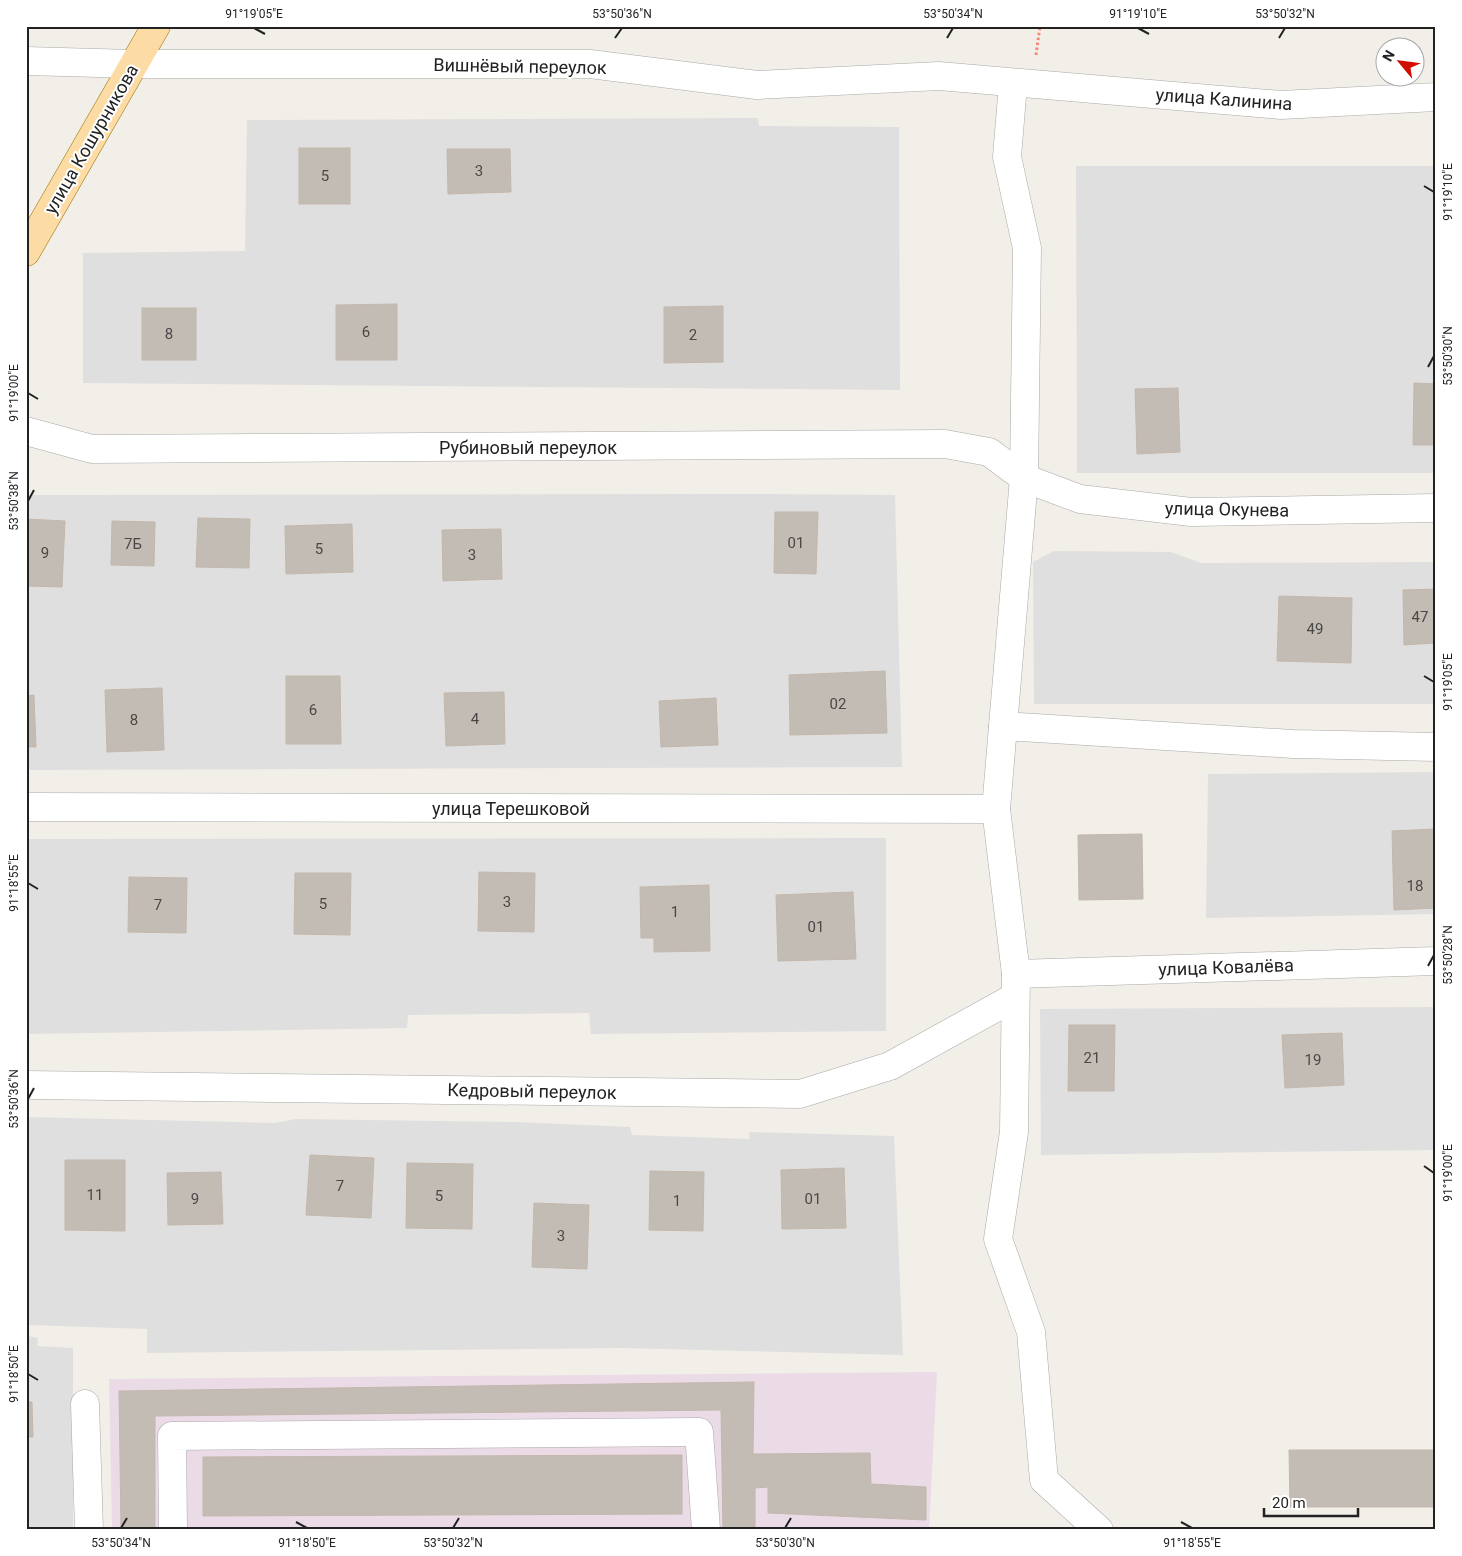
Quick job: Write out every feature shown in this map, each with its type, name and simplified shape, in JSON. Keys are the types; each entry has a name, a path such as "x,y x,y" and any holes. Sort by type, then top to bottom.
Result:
{"main road":[{"name":"улица Кошурникова","path":"26,252 156,26"}],"street":[{"name":"Вишнёвый переулок","path":"26,61 134,64 590,64 757,85 938,76 1013,84"},
{"name":"улица Калинина","path":"1013,84 1281,106 1436,97"},
{"path":"1013,84 1007,157 1027,248 1024,478 996,809 1015,985 1014,1132 998,1239 1031,1332 1044,1480 1099,1530"},
{"name":"Рубиновый переулок","path":"26,431 92,449 945,444 988,452 1024,478"},
{"name":"улица Окунева","path":"1024,478 1080,499 1191,512 1436,508"},
{"path":"1003,726 1293,744 1436,747"},
{"name":"улица Терешковой","path":"26,806 996,809"},
{"name":"улица Ковалёва","path":"1015,985 1436,961"},
{"name":"Кедровый переулок","path":"26,1085 800,1094 890,1066 1015,985"},
{"path":"85,1404 89,1530"},
{"path":"173,1530 172,1436 699,1432 706,1530"}],"shaded area":[{"path":"758,118 759,126 899,127 900,390 83,383 83,253 245,251 247,120"},
{"path":"1076,166 1436,166 1436,473 1077,473"},
{"path":"26,495 895,495 902,767 26,770"},
{"path":"1054,551 1171,552 1201,563 1436,562 1436,704 1034,704 1033,562"},
{"path":"1436,772 1436,914 1206,918 1208,774"},
{"path":"886,838 886,1031 591,1034 589,1013 408,1015 407,1028 26,1034 26,839"},
{"path":"1436,1007 1436,1150 1041,1155 1040,1009"},
{"path":"26,1117 275,1123 296,1119 517,1122 630,1127 632,1135 750,1139 749,1132 894,1136 903,1355 622,1348 147,1353 147,1329 28,1325 28,1336 38,1338 37,1346 73,1348 73,1530 26,1530"},
{"path":"937,1372 929,1530 112,1530 109,1379"}],"building":[{"path":"299,148 350,148 350,204 299,204"},
{"path":"447,149 510,149 511,192 448,194"},
{"path":"397,304 397,360 336,360 336,305"},
{"path":"723,306 723,362 664,363 664,307"},
{"path":"142,308 196,308 196,360 142,360"},
{"path":"1414,383 1436,384 1436,445 1413,445"},
{"path":"1178,388 1180,452 1137,454 1135,389"},
{"path":"775,512 818,512 816,574 774,573"},
{"path":"198,518 250,519 249,568 196,567"},
{"path":"26,519 65,521 62,587 26,586"},
{"path":"112,521 155,522 154,566 111,565"},
{"path":"352,524 353,572 286,574 285,526"},
{"path":"501,529 502,579 443,581 442,530"},
{"path":"1436,589 1436,643 1404,645 1403,590"},
{"path":"1279,596 1352,598 1351,663 1277,661"},
{"path":"885,671 887,733 790,735 789,675"},
{"path":"286,676 340,676 341,744 286,744"},
{"path":"162,688 164,750 107,752 105,690"},
{"path":"504,692 505,744 446,746 444,693"},
{"path":"34,695 36,747 26,747 26,696"},
{"path":"716,698 718,745 661,747 659,701"},
{"path":"1435,829 1436,908 1394,910 1392,831"},
{"path":"1142,834 1143,899 1079,900 1078,835"},
{"path":"479,872 535,873 534,932 478,931"},
{"path":"295,873 351,873 350,935 294,934"},
{"path":"129,877 187,878 186,933 128,932"},
{"path":"709,885 710,951 654,952 654,938 641,938 640,887"},
{"path":"853,892 856,959 778,961 776,895"},
{"path":"1069,1025 1115,1025 1114,1091 1068,1091"},
{"path":"1342,1033 1344,1085 1285,1088 1282,1035"},
{"path":"310,1155 374,1158 371,1218 306,1215"},
{"path":"65,1160 125,1160 125,1231 65,1230"},
{"path":"407,1163 473,1164 472,1229 406,1228"},
{"path":"844,1168 846,1228 782,1229 781,1170"},
{"path":"650,1171 704,1172 703,1231 649,1230"},
{"path":"221,1172 223,1224 168,1225 167,1173"},
{"path":"534,1203 589,1205 587,1269 532,1267"},
{"path":"754,1382 753,1454 870,1453 871,1484 926,1487 926,1520 768,1513 768,1487 755,1488 755,1530 723,1530 721,1410 155,1416 155,1530 121,1530 119,1391"},
{"path":"26,1402 32,1402 33,1437 26,1437"},
{"path":"1289,1450 1436,1450 1436,1507 1290,1507"},
{"path":"682,1455 682,1514 203,1516 203,1457"}]}
